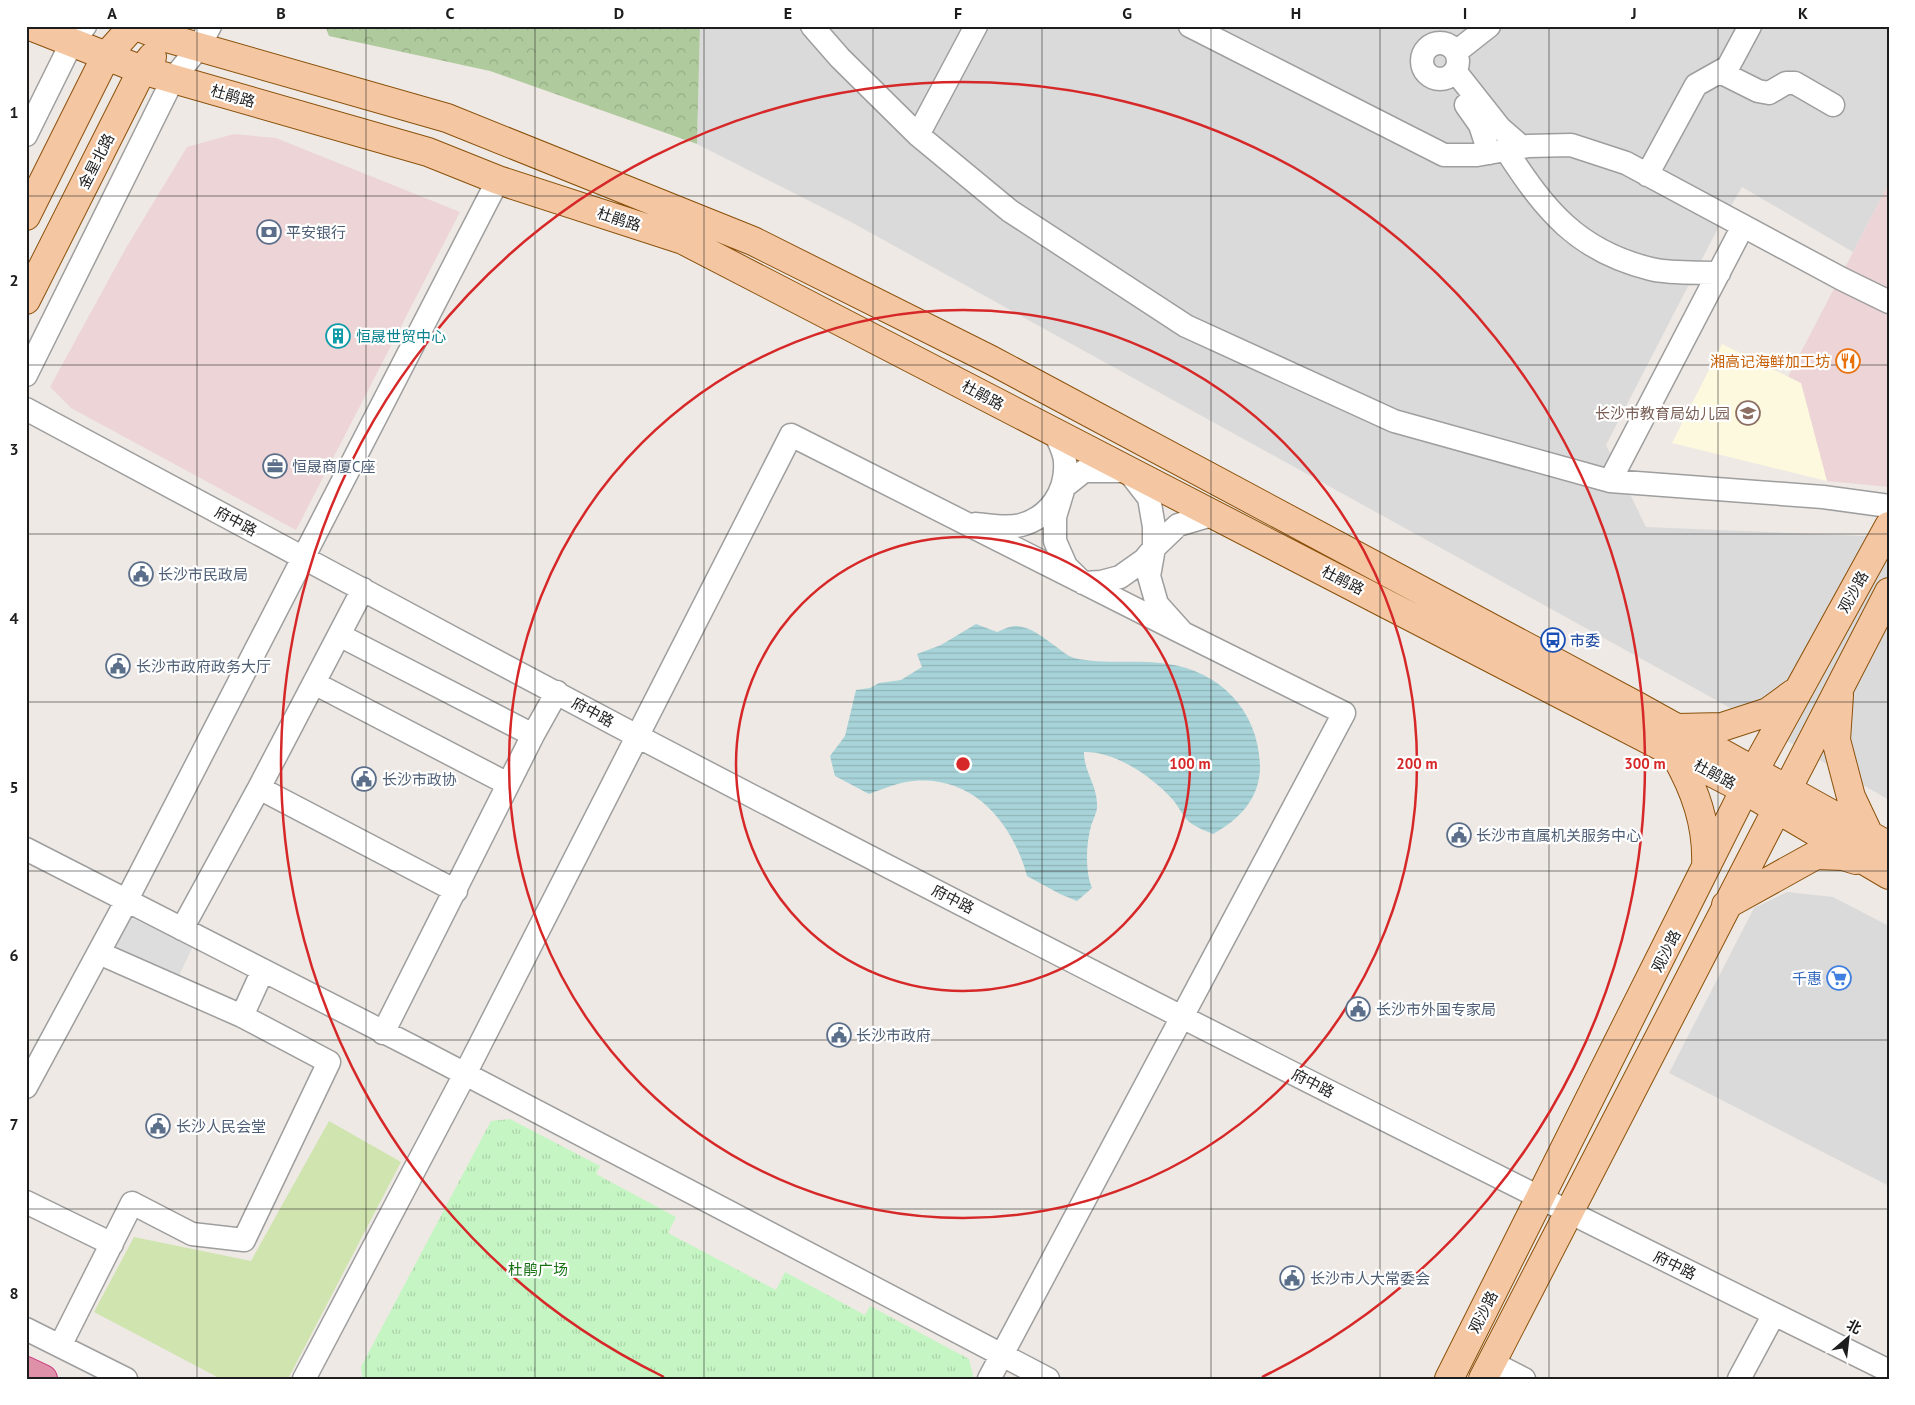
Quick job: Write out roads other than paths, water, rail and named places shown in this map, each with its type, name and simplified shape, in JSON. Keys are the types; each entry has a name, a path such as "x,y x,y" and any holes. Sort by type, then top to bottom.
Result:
{"highway":[{"path":"26,1370 43,1379"}],"main road":[{"name":"杜鹃路","path":"30,26 78,35 106,56 142,70 428,152 498,180 683,240 1128,471 1675,740"},
{"name":"杜鹃路","path":"134,26 205,36 447,118 753,241 991,360 1781,798 1879,855"},
{"path":"26,216 106,56 134,26"},
{"name":"金星北路","path":"26,300 142,70 170,32"},
{"name":"观沙路","path":"1449,1379 1750,781 1889,526"},
{"name":"观沙路","path":"1487,1371 1781,798 1889,592"},
{"path":"1726,906 1816,855 1879,855 1851,797 1836,740 1839,687"},
{"path":"1706,871 1707,847 1702,816 1675,740 1768,712 1799,689"}],"street":[{"path":"812,26 840,58 918,135 1010,211 1186,326 1394,421 1610,481 1823,497 1889,506"},
{"path":"918,135 976,26"},
{"path":"1190,26 1444,155 1571,146 1626,164 1889,302"},
{"path":"1451,67 1489,26"},
{"path":"1647,175 1696,85 1728,67 1750,26"},
{"path":"26,135 78,35"},
{"path":"26,375 172,79 205,36"},
{"path":"1451,67 1500,128 1505,150"},
{"path":"1451,67 1456,91 1480,125 1505,150 1536,196 1572,234 1613,257 1652,270 1719,272"},
{"path":"1720,72 1758,91 1769,93 1786,83 1795,83 1833,105"},
{"path":"26,1087 127,900 498,180"},
{"path":"1610,481 1743,226"},
{"name":"府中路","path":"26,409 638,736 1182,1017 1541,1199 1889,1371"},
{"path":"1055,433 1065,460 1064,487 1055,517 1055,541 1066,566 1083,582 1101,582 1120,577 1144,560 1178,525 1215,514"},
{"path":"304,1379 465,1074 791,435 1344,713 989,1379"},
{"path":"963,522 999,526 1021,525 1049,510 1064,487 1084,471 1128,471 1149,498 1154,527 1154,548 1149,576 1157,604 1183,633"},
{"path":"182,929 259,788 363,589"},
{"path":"339,635 533,735"},
{"path":"314,683 508,784"},
{"path":"383,1033 533,735 557,692"},
{"path":"259,788 456,891"},
{"path":"26,849 465,1074 1048,1379"},
{"path":"60,1346 132,1203 192,1234 244,1240 329,1062 242,1016 99,953"},
{"path":"242,1016 263,970"},
{"path":"26,1202 112,1244"},
{"path":"1739,1379 1774,1314"},
{"path":"26,1329 126,1379"},
{"path":"1487,1371 1524,1379"}],"water":[{"path":"976,624 997,632 1013,626 1027,628 1074,658 1097,661 1168,664 1187,668 1221,686 1245,712 1253,729 1258,747 1259,778 1252,798 1239,815 1213,834 1189,822 1165,791 1133,767 1108,756 1084,752 1086,766 1095,791 1097,807 1089,833 1087,849 1088,874 1092,888 1077,901 1027,876 1012,838 1001,822 988,807 972,795 955,786 935,781 913,781 897,784 869,794 835,776 830,756 845,736 856,690 870,688 879,683 901,680 922,667 917,654 941,645"}],"place":[{"name":"平安银行","path":"269,232"},
{"name":"恒晟世贸中心","path":"338,336"},
{"name":"湘高记海鲜加工坊","path":"1848,361"},
{"name":"长沙市教育局幼儿园","path":"1748,413"},
{"name":"恒晟商厦C座","path":"275,466"},
{"name":"长沙市民政局","path":"141,574"},
{"name":"市委","path":"1553,640"},
{"name":"长沙市政府政务大厅","path":"118,666"},
{"name":"长沙市政协","path":"364,779"},
{"name":"长沙市直属机关服务中心","path":"1459,835"},
{"name":"千惠","path":"1839,978"},
{"name":"长沙市外国专家局","path":"1358,1009"},
{"name":"长沙市政府","path":"839,1035"},
{"name":"长沙人民会堂","path":"158,1126"},
{"name":"长沙市人大常委会","path":"1292,1278"}],"park label":[{"name":"杜鹃广场","path":"538,1269"}]}
